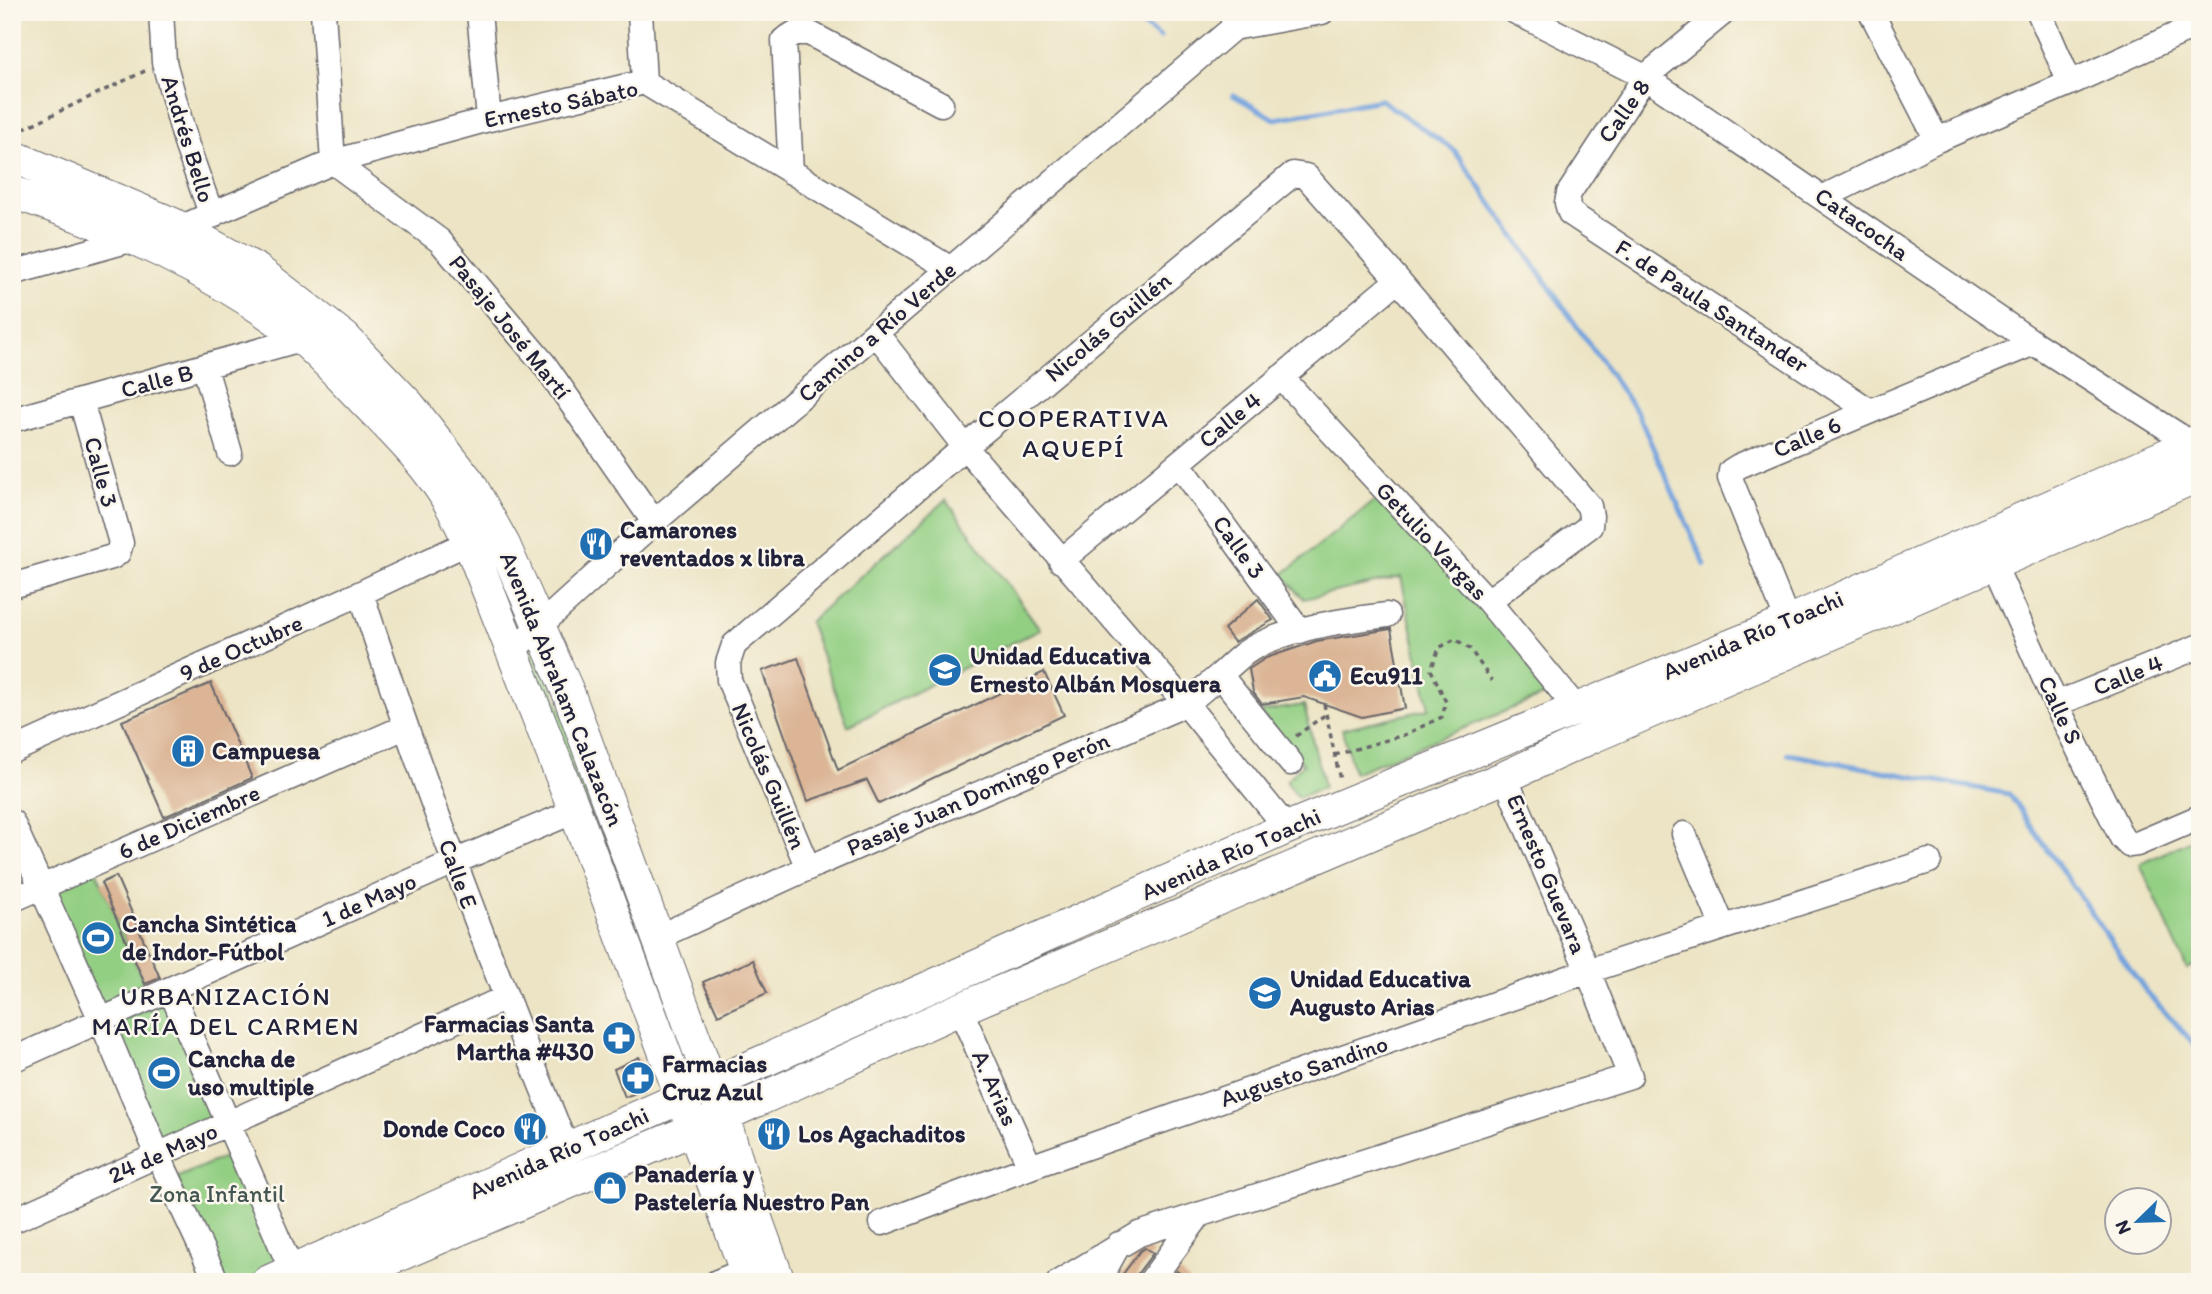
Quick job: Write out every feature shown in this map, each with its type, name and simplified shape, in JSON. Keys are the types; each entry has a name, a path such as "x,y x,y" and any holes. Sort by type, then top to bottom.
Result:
{"main road":[{"name":"Avenida Abraham Calazacón","path":"12,156 180,228 257,270 345,338 409,405 469,482 504,545 540,625 591,754 723,1116 779,1282"},
{"name":"Avenida Abraham Calazacón","path":"12,192 65,210 134,239 192,267 239,295 301,339 387,425 423,465 450,502 470,542 575,811 748,1276"},
{"name":"Avenida Río Toachi","path":"280,1276 1287,828 1788,622 2197,444"},
{"name":"Avenida Río Toachi","path":"336,1282 694,1129 960,1009 1505,778 1592,737 2200,475"}],"street":[{"name":"Andrés Bello","path":"161,12 164,62 187,146 212,216"},
{"path":"323,12 333,162"},
{"path":"479,12 489,119"},
{"path":"640,12 644,82"},
{"path":"1233,20 1322,12"},
{"name":"Catacocha","path":"1516,12 1645,77 2034,343 2197,444"},
{"name":"Calle 8","path":"1569,193 1645,77 1724,12"},
{"path":"1871,12 1937,140"},
{"path":"2039,12 2070,83"},
{"name":"Camino a Río Verde","path":"512,652 654,522 877,334 1233,20"},
{"path":"1824,197 1937,140 2070,83 2191,22"},
{"path":"790,172 784,40 795,33 808,33 942,104"},
{"name":"Ernesto Sábato","path":"180,228 333,162 489,119 644,82 951,269"},
{"name":"Pasaje José Martí","path":"333,162 440,241 544,364 654,522"},
{"name":"Nicolás Guillén","path":"807,869 729,680 728,663 734,645 965,447 1293,174 1306,176 1398,280 1589,506 1590,526 1488,601"},
{"name":"F. de Paula Santander","path":"1569,193 1567,203 1570,213 1870,411"},
{"path":"12,274 134,239"},
{"name":"Calle 4","path":"1061,561 1398,280"},
{"path":"877,334 965,447 1186,704 1287,828"},
{"name":"Calle B","path":"12,420 301,339"},
{"name":"Calle 6","path":"1788,622 1730,478 1731,471 2034,343"},
{"path":"205,368 230,453"},
{"name":"Getulio Vargas","path":"1282,377 1488,601 1577,709"},
{"name":"Calle 3","path":"12,586 112,557 118,552 121,542 81,401"},
{"name":"Calle 3","path":"1179,464 1300,631"},
{"name":"9 de Octubre","path":"12,751 470,542"},
{"name":"Calle S","path":"1994,565 2056,704 2122,838 2129,845 2137,844 2200,817"},
{"name":"Calle E","path":"361,593 405,727 454,862 505,998 568,1149"},
{"name":"Pasaje Juan Domingo Perón","path":"656,938 807,869 1186,704 1245,653 1271,640 1344,621 1387,615"},
{"name":"Calle 4","path":"2056,704 2200,646"},
{"path":"1220,675 1291,763"},
{"name":"6 de Diciembre","path":"12,900 405,727"},
{"name":"Ernesto Guevara","path":"1200,1214 1630,1076 1505,778"},
{"name":"1 de Mayo","path":"12,1060 454,862 575,811"},
{"path":"12,822 158,1155 217,1282"},
{"path":"1684,834 1723,928"},
{"name":"Augusto Sandino","path":"881,1223 1030,1167 1588,971 1929,861"},
{"path":"170,989 228,1123 280,1276"},
{"name":"24 de Mayo","path":"12,1221 505,998"},
{"name":"A. Arias","path":"960,1009 1030,1167"},
{"path":"1059,1282 1139,1234 1200,1214"},
{"path":"1150,1282 1200,1214"},
{"path":"1098,1282 1120,1244"},
{"path":"717,1282 748,1276"}],"path":[{"name":"Andrés Bello","path":"12,134 164,62"},
{"path":"1335,755 1404,735 1442,718 1446,702 1431,670 1439,648 1455,639 1470,649 1492,681"},
{"path":"1324,704 1341,782"},
{"path":"1296,736 1326,714"}],"green space":[{"path":"1380,496 1560,689 1354,773 1342,729 1429,709 1401,577 1304,599 1282,575"},
{"path":"946,500 1040,629 848,726 809,622"},
{"path":"537,646 693,1065 685,1068 527,651"},
{"path":"1304,705 1324,787 1298,798 1286,781 1303,764 1260,712"},
{"path":"2200,836 2200,963 2187,969 2140,864"},
{"name":"Cancha Sintética de Indor-Fútbol","path":"96,870 148,992 103,1011 50,890"},
{"name":"Cancha de uso multiple","path":"169,1000 221,1120 161,1147 108,1026"},
{"name":"Zona Infantil","path":"233,1153 281,1265 244,1282 223,1282 176,1178"}],"building":[{"path":"1258,599 1273,620 1234,642 1224,629"},
{"name":"Ecu911","path":"1391,629 1405,708 1362,717 1304,697 1262,704 1253,692 1249,669 1266,658 1317,641"},
{"path":"798,658 838,770 1044,672 1064,715 879,804 867,780 808,801 762,671"},
{"name":"Campuesa","path":"211,683 252,778 164,817 122,721"},
{"path":"116,876 160,978 145,984 101,883"},
{"path":"753,960 767,993 718,1015 703,982"},
{"path":"639,1057 649,1080 644,1090 625,1097 614,1069"},
{"path":"1145,1248 1153,1253 1138,1273 1135,1282 1117,1282 1140,1251"},
{"path":"1177,1271 1191,1282 1169,1282"}],"waterway":[{"path":"1125,12 1160,37"},
{"path":"1233,95 1275,119 1381,100 1454,150 1638,414 1705,565"},
{"path":"1788,754 2009,794 2147,993 2200,1050"}],"place":[{"name":"Camarones reventados x libra","path":"596,544"},
{"name":"Unidad Educativa Ernesto Albán Mosquera","path":"945,670"},
{"name":"Ecu911","path":"1325,676"},
{"name":"Campuesa","path":"188,751"},
{"name":"Cancha Sintética de Indor-Fútbol","path":"98,938"},
{"name":"Unidad Educativa Augusto Arias","path":"1265,993"},
{"name":"Farmacias Santa Martha #430","path":"619,1038"},
{"name":"Cancha de uso multiple","path":"164,1073"},
{"name":"Farmacias Cruz Azul","path":"638,1078"},
{"name":"Donde Coco","path":"530,1129"},
{"name":"Los Agachaditos","path":"774,1134"},
{"name":"Panadería y Pastelería Nuestro Pan","path":"610,1188"}],"district":[{"name":"COOPERATIVA AQUEPÍ","path":"1074,433"},
{"name":"URBANIZACIÓN MARÍA DEL CARMEN","path":"226,1011"}]}
